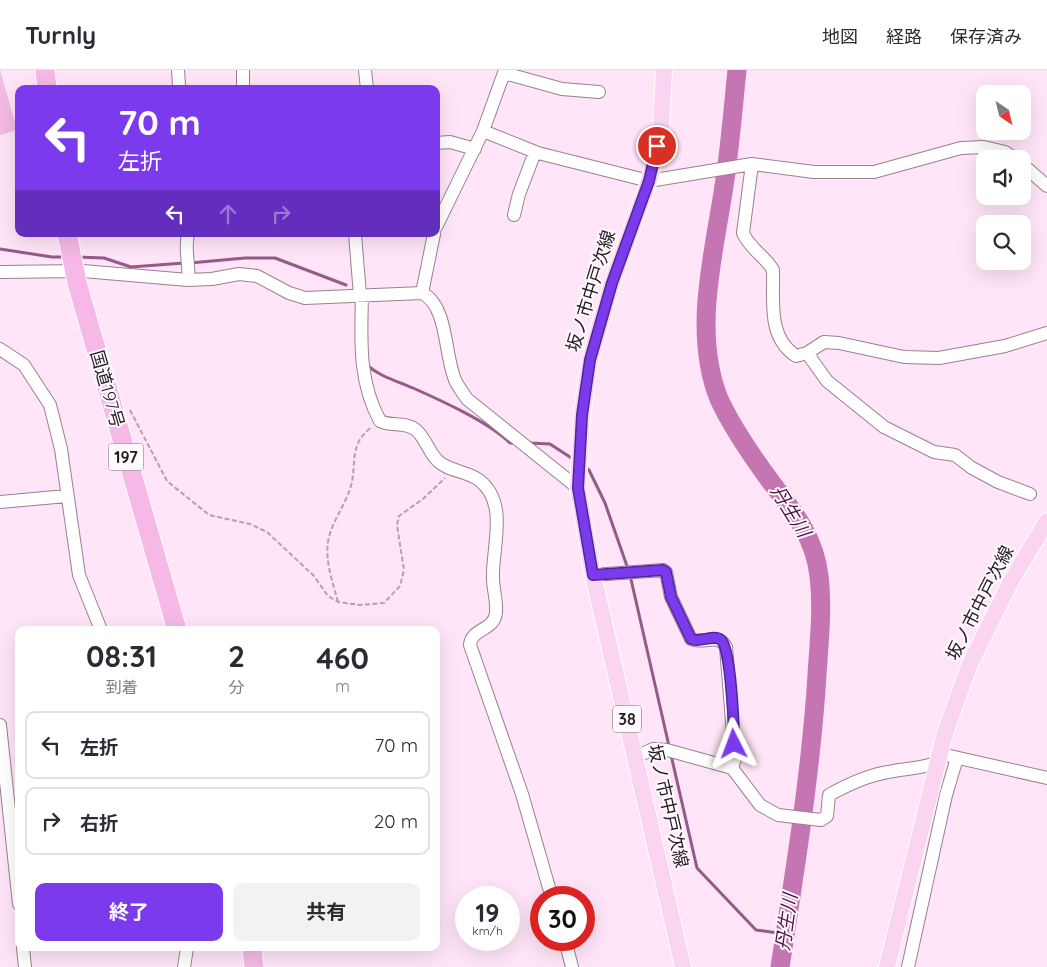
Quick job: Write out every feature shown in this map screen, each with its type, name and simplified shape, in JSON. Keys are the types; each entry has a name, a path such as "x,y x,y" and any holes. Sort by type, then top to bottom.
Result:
{"highway":[{"path":"45,70 47,85"},
{"name":"国道197号","path":"69,241 76,283 176,626"},
{"path":"252,951 254,967"}],"main road":[{"name":"坂ノ市中戸次線","path":"664,70 661,128 649,181 612,283 590,360 580,446 578,488 593,575 683,967"},
{"name":"坂ノ市中戸次線","path":"887,967 939,758 970,664 1011,581 1047,521"}],"street":[{"path":"178,70 179,85"},
{"path":"243,70 243,85"},
{"path":"365,70 367,85"},
{"path":"440,219 483,131 504,71 562,89 600,92"},
{"path":"483,131 535,152 649,181 750,164 814,172 874,172 961,148 984,147 997,150"},
{"path":"440,143 450,142 475,148"},
{"path":"514,214 519,194 535,152"},
{"path":"750,164 743,233 746,240 769,263 773,270 775,329 780,340 796,356 806,353 824,342 839,343 904,357 939,358 1005,346 1047,333"},
{"path":"1031,172 1047,186"},
{"path":"188,237 186,253 188,278"},
{"path":"355,237 361,295 362,366 366,385 380,421 385,424 400,423 416,430 438,462 478,479 488,490 495,504 497,524 493,576 496,612 494,621 489,628 474,635 470,639 470,645 522,794 549,886"},
{"path":"422,292 433,237"},
{"path":"0,272 83,271 212,279 239,274 257,276 275,283 289,293 305,298 422,292 432,297 439,314 456,382 467,399 578,488"},
{"path":"0,349 24,365 50,405 61,449 79,575 99,626"},
{"path":"806,353 827,381 884,427 934,452 955,455 972,468 998,482 1030,494"},
{"path":"0,502 67,496"},
{"path":"593,575 663,570 666,572 671,597 691,639 696,641 718,638 723,641 726,647 732,698 735,759 732,768"},
{"path":"0,725 15,866"},
{"path":"636,757 653,749 667,750 732,768 760,805 778,815 821,820 826,816 829,794 876,774 921,769 939,758 957,758 1047,778"},
{"path":"908,967 946,795 957,758"},
{"path":"23,951 25,967"},
{"path":"184,967 187,951"},
{"path":"568,951 572,967"}],"path":[{"path":"130,410 167,481 209,515 250,524 268,532 314,576 328,596 338,602 373,605 384,603 393,596 400,586 404,570 397,525 399,516 437,488 447,476 461,472"},
{"path":"338,602 328,565 328,543 332,528 351,488 354,452 366,431 380,421"}],"shaded area":[{"path":"0,70 15,123 15,131 0,135"}],"waterway":[{"name":"丹生川","path":"737,70 726,172 708,293 707,347 711,373 719,399 736,431 795,515 808,537 817,562 820,588 820,638 811,748 780,967"},
{"path":"0,249 52,257 66,257"},
{"path":"77,257 104,258 131,267 184,263"},
{"path":"190,263 245,258 275,258 346,285"},
{"path":"368,366 384,376 464,412 490,427 510,443 516,443"},
{"path":"529,443 550,444 573,459"},
{"path":"585,467 589,470 605,503 628,569"},
{"path":"630,575 669,746"},
{"path":"671,755 697,868 756,930 785,934"}],"route":[{"path":"657,146 649,181 612,283 590,360 582,415 578,488 593,575 663,570 666,572 671,597 691,639 696,641 718,638 723,641 726,647 732,698 734,744"}]}
